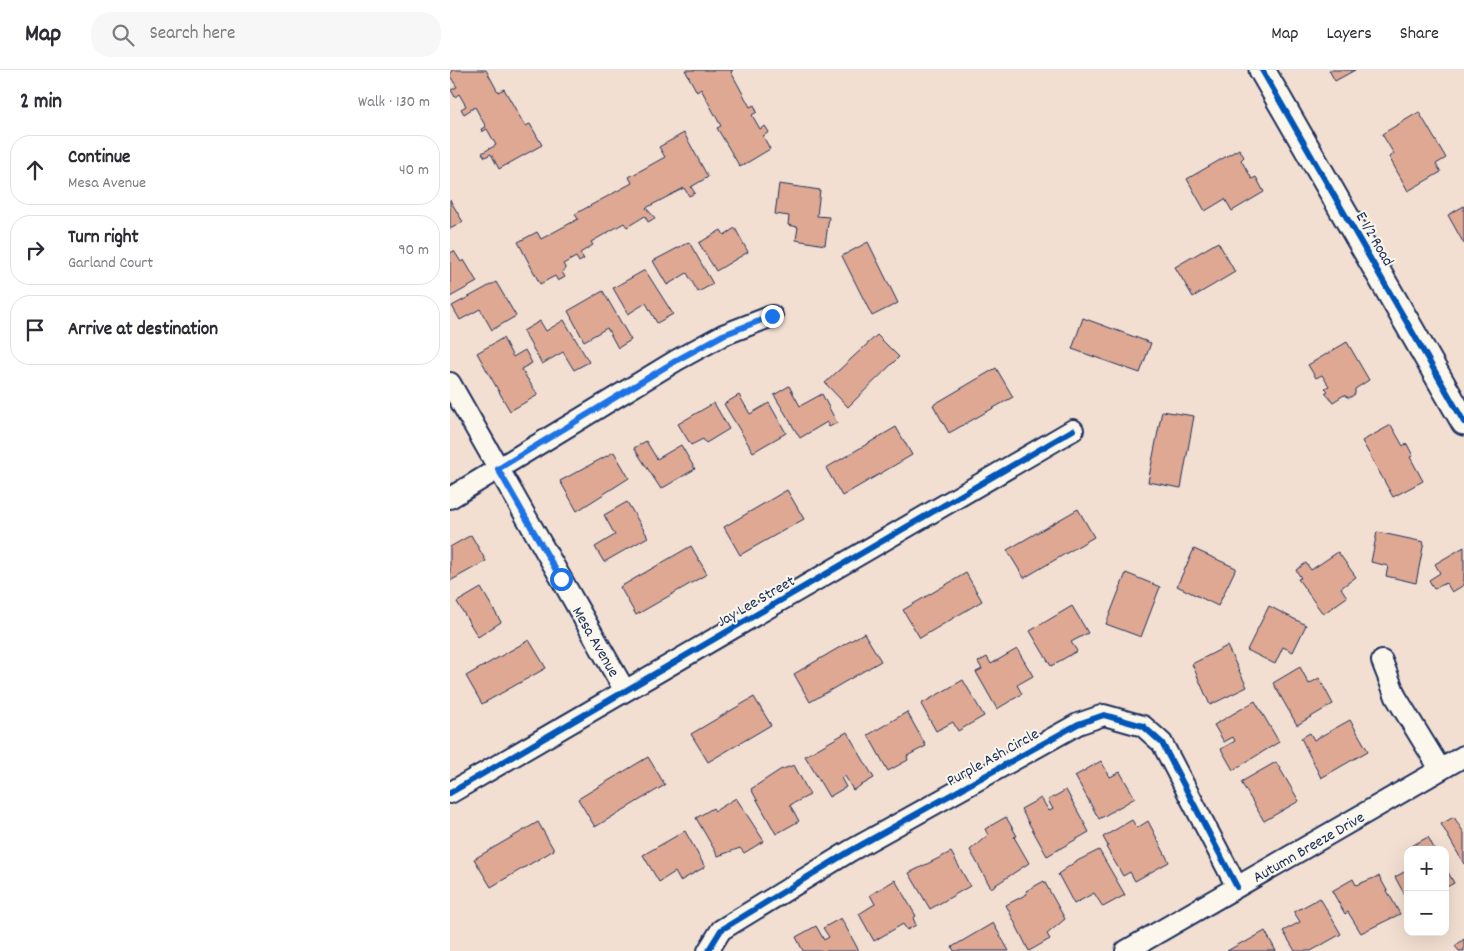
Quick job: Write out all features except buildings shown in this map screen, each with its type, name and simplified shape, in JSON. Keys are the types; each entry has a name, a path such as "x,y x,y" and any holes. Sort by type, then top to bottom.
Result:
{"street":[{"name":"E 1/2 Road","path":"1262,70 1464,422"},
{"path":"450,498 677,360 723,335 772,316"},
{"name":"Mesa Avenue","path":"450,383 625,691"},
{"name":"Jay Lee Street","path":"450,793 1073,430"},
{"path":"1382,661 1396,697 1440,769"},
{"name":"Purple Ash Circle","path":"708,951 721,930 850,851 1078,724 1104,715 1143,726 1162,743 1237,886"},
{"name":"Autumn Breeze Drive","path":"1126,951 1464,756"}],"cycle path":[{"path":"1262,70 1464,422"},
{"path":"450,793 1073,430"},
{"path":"708,951 721,930 850,851 1078,724 1104,715 1143,726 1162,743 1237,887"}],"route":[{"path":"561,579 498,469 677,360 723,335 772,316"}]}
